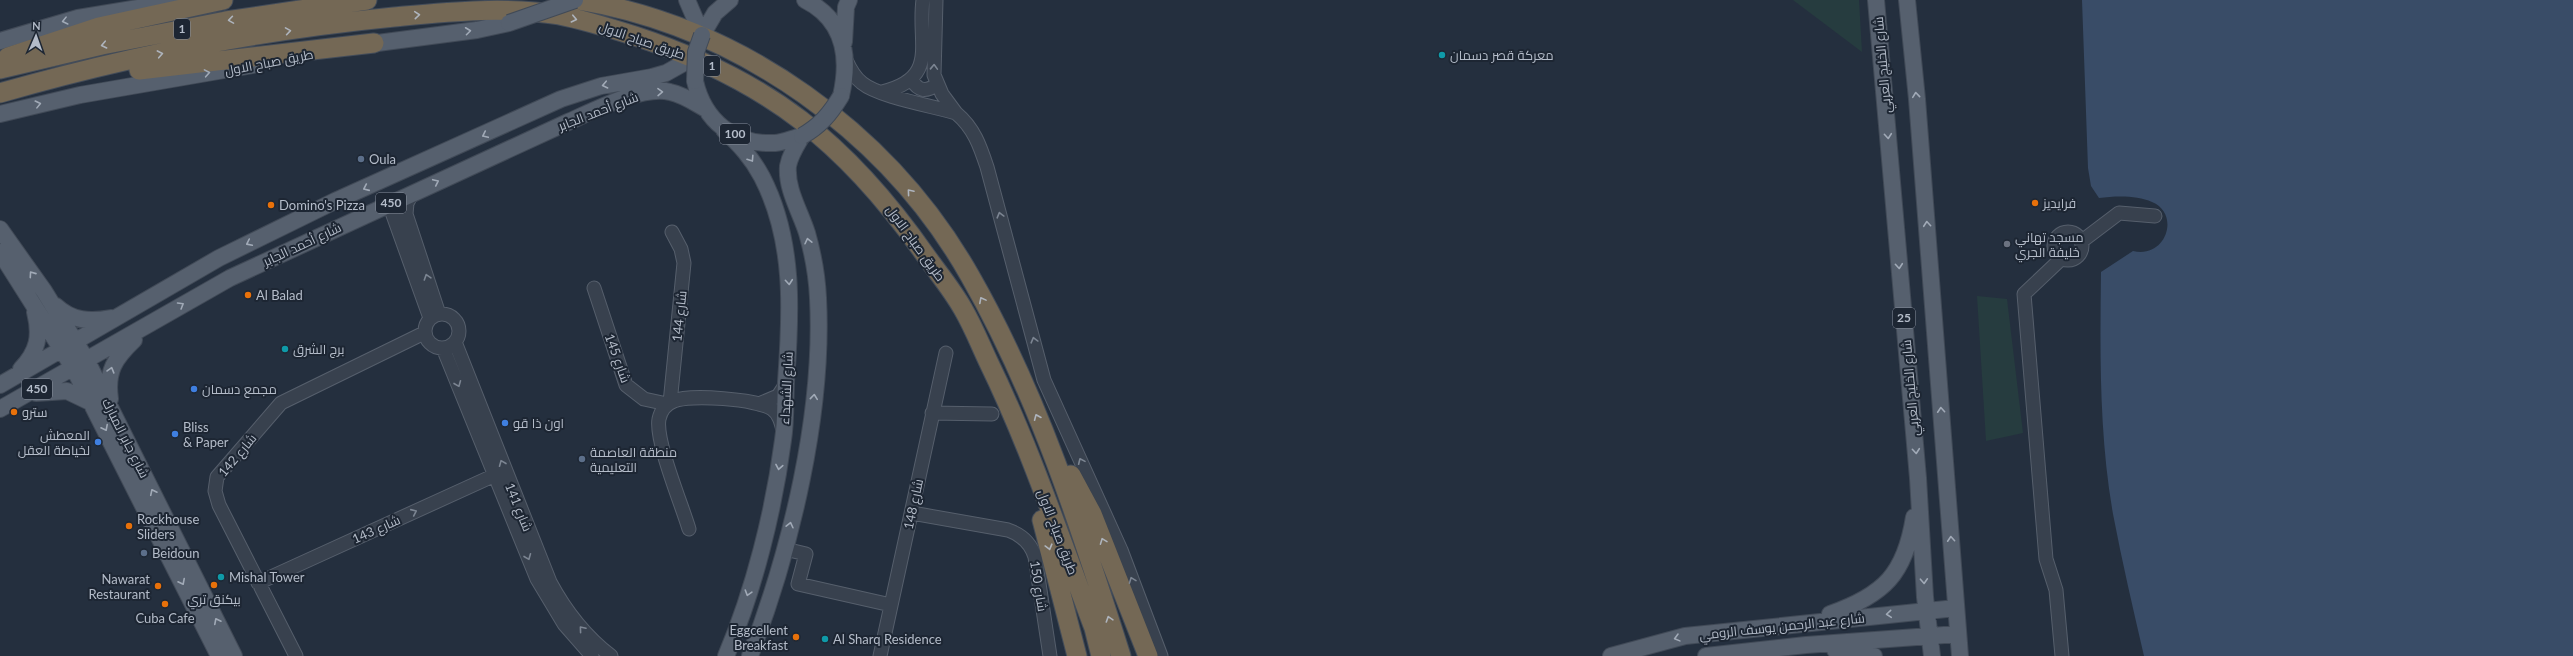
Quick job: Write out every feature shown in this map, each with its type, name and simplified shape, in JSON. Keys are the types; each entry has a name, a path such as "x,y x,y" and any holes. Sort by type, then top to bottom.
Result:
{"highway":[{"path":"0,60 40,45 99,27 223,0"},
{"name":"1","path":"0,69 102,45 226,20 367,0"},
{"name":"طريق صباح الاول","path":"577,0 662,19 719,44 790,84 843,124 894,173 949,242 996,326 1048,442 1079,525 1121,656"},
{"name":"طريق صباح الاول","path":"0,93 130,60 220,42 368,20 445,13 510,11 556,15 605,27 669,47 733,76 800,117 831,144 876,190 902,222 963,308 1014,414 1094,628 1101,656"},
{"path":"32,84 230,58 374,43"},
{"path":"1014,414 1077,656"},
{"path":"1048,442 1073,478 1092,514 1148,656"}],"main road":[{"path":"0,41 72,19 165,1 186,0"},
{"name":"طريق صباح الاول","path":"0,114 80,95 374,43 477,30 509,23 577,0"},
{"name":"طريق صباح الاول","path":"687,0 702,35"},
{"name":"100","path":"730,0 715,13 702,35 696,52 695,82 698,94 706,110 724,130 748,140 775,143 802,136 818,126 831,113 841,96 846,73 844,43 845,13 849,0"},
{"name":"100","path":"805,0 827,16 844,43"},
{"name":"شارع الخليج العربي","path":"1876,0 1918,478 1928,636 1932,656"},
{"name":"25","path":"1907,0 1917,99 1960,656"},
{"name":"شارع أحمد الجابر","path":"1,409 21,397 124,314 247,244 575,94 601,86 666,73 682,64 696,52"},
{"name":"شارع أحمد الجابر","path":"5,382 75,355 159,318 238,273 568,122 645,93 669,92 684,97 706,110"},
{"name":"شارع الشهداء","path":"724,130 749,154 763,178 780,229 786,257 791,298 784,438 768,522 748,594 726,656"},
{"name":"شارع الشهداء","path":"750,656 769,604 784,549 809,435 817,342 816,275 806,233 789,180 788,166 792,153 802,136"},
{"path":"389,204 385,192 389,186 437,164 460,146"},
{"name":"شارع جابر المبارك","path":"0,229 38,296 75,355 112,408 234,656"},
{"name":"شارع جابر المبارك","path":"0,252 38,296"},
{"path":"1,409 22,388 75,355 143,309 156,295"},
{"path":"38,296 77,319 99,320 124,314"},
{"path":"5,382 29,360 38,344 38,296"},
{"path":"112,408 108,380 113,362 159,318"},
{"name":"شارع جابر المبارك","path":"75,355 92,403 219,656"},
{"path":"21,397 44,391 62,390 79,395 92,403"},
{"path":"1786,647 1792,645 1798,636 1791,623 1855,605 1872,596 1891,581 1900,565 1910,538 1918,478"},
{"name":"شارع عبد الرحمن يوسف الرومي","path":"1610,656 1685,636 1791,623 1956,608"},
{"name":"شارع عبد الرحمن يوسف الرومي","path":"1706,656 1806,645 1958,634"},
{"path":"1806,645 1874,656"}],"street":[{"path":"882,92 912,80 922,60 923,0"},
{"path":"936,0 934,67 936,84 956,113 965,120 977,137 987,167 1044,380 1121,550 1161,656"},
{"path":"846,60 857,78 863,84 882,92 956,113"},
{"path":"912,80 915,86 922,90 929,89 936,84"},
{"path":"412,194 407,203 406,214 434,316 424,333 431,344 449,345 459,331 458,325 451,316 434,316"},
{"path":"389,204 434,316"},
{"path":"2062,656 2056,590 2046,559 2024,294 2061,259 2075,259 2080,255 2082,241 2119,213 2156,216"},
{"name":"شارع 144","path":"672,232 681,249 684,263 668,403 659,417 659,434 689,529"},
{"path":"2061,259 2053,248 2058,235 2072,232 2082,241"},
{"name":"شارع 145","path":"594,288 626,386 644,399 668,403"},
{"name":"شارع 142","path":"296,656 219,505 215,491 217,477 228,462 284,401 424,333"},
{"name":"شارع 141","path":"449,345 495,475 537,579 557,614 587,653"},
{"name":"شارع 141","path":"449,345 550,582 566,610 590,638 611,656"},
{"name":"شارع 148","path":"880,656 946,353"},
{"path":"758,404 778,396 786,384"},
{"path":"668,403 690,397 758,404 770,408 777,413 782,426 784,438"},
{"path":"932,413 992,414"},
{"name":"شارع 143","path":"258,583 495,475"},
{"name":"شارع 150","path":"912,513 1008,530 1019,535 1027,542 1035,557 1050,656"},
{"path":"784,549 806,554 798,584 891,605"}],"green space":[{"path":"1793,0 1859,0 1862,52"},
{"path":"1977,296 2007,299 2023,433 1986,441"}],"water":[{"path":"2082,0 2573,0 2573,656 2144,656 2120,549 2108,484 2101,393 2101,272 2133,251 2144,252 2154,248 2161,242 2166,234 2167,225 2166,216 2161,208 2152,202 2133,197 2099,198 2091,186 2088,168"}],"place":[{"name":"معركة قصر دسمان","path":"1442,55"},
{"name":"Oula","path":"361,159"},
{"name":"فرايديز","path":"2035,203"},
{"name":"Domino's Pizza","path":"271,205"},
{"name":"مسجد تهاني خليفة الجري","path":"2007,244"},
{"name":"Al Balad","path":"248,295"},
{"name":"برج الشرق","path":"285,349"},
{"name":"مجمع دسمان","path":"194,389"},
{"name":"سترو","path":"14,412"},
{"name":"اون ذا قو","path":"505,423"},
{"name":"Bliss & Paper","path":"175,434"},
{"name":"المعطش لخياطة العقل","path":"98,442"},
{"name":"منطقة العاصمة التعليمية","path":"582,459"},
{"name":"Rockhouse Sliders","path":"129,526"},
{"name":"Beidoun","path":"144,553"},
{"name":"Mishal Tower","path":"221,577"},
{"name":"بيكنق تري","path":"214,585"},
{"name":"Nawarat Restaurant","path":"158,586"},
{"name":"Cuba Cafe","path":"165,604"},
{"name":"Eggcellent Breakfast","path":"796,637"},
{"name":"Al Sharq Residence","path":"825,639"}]}
